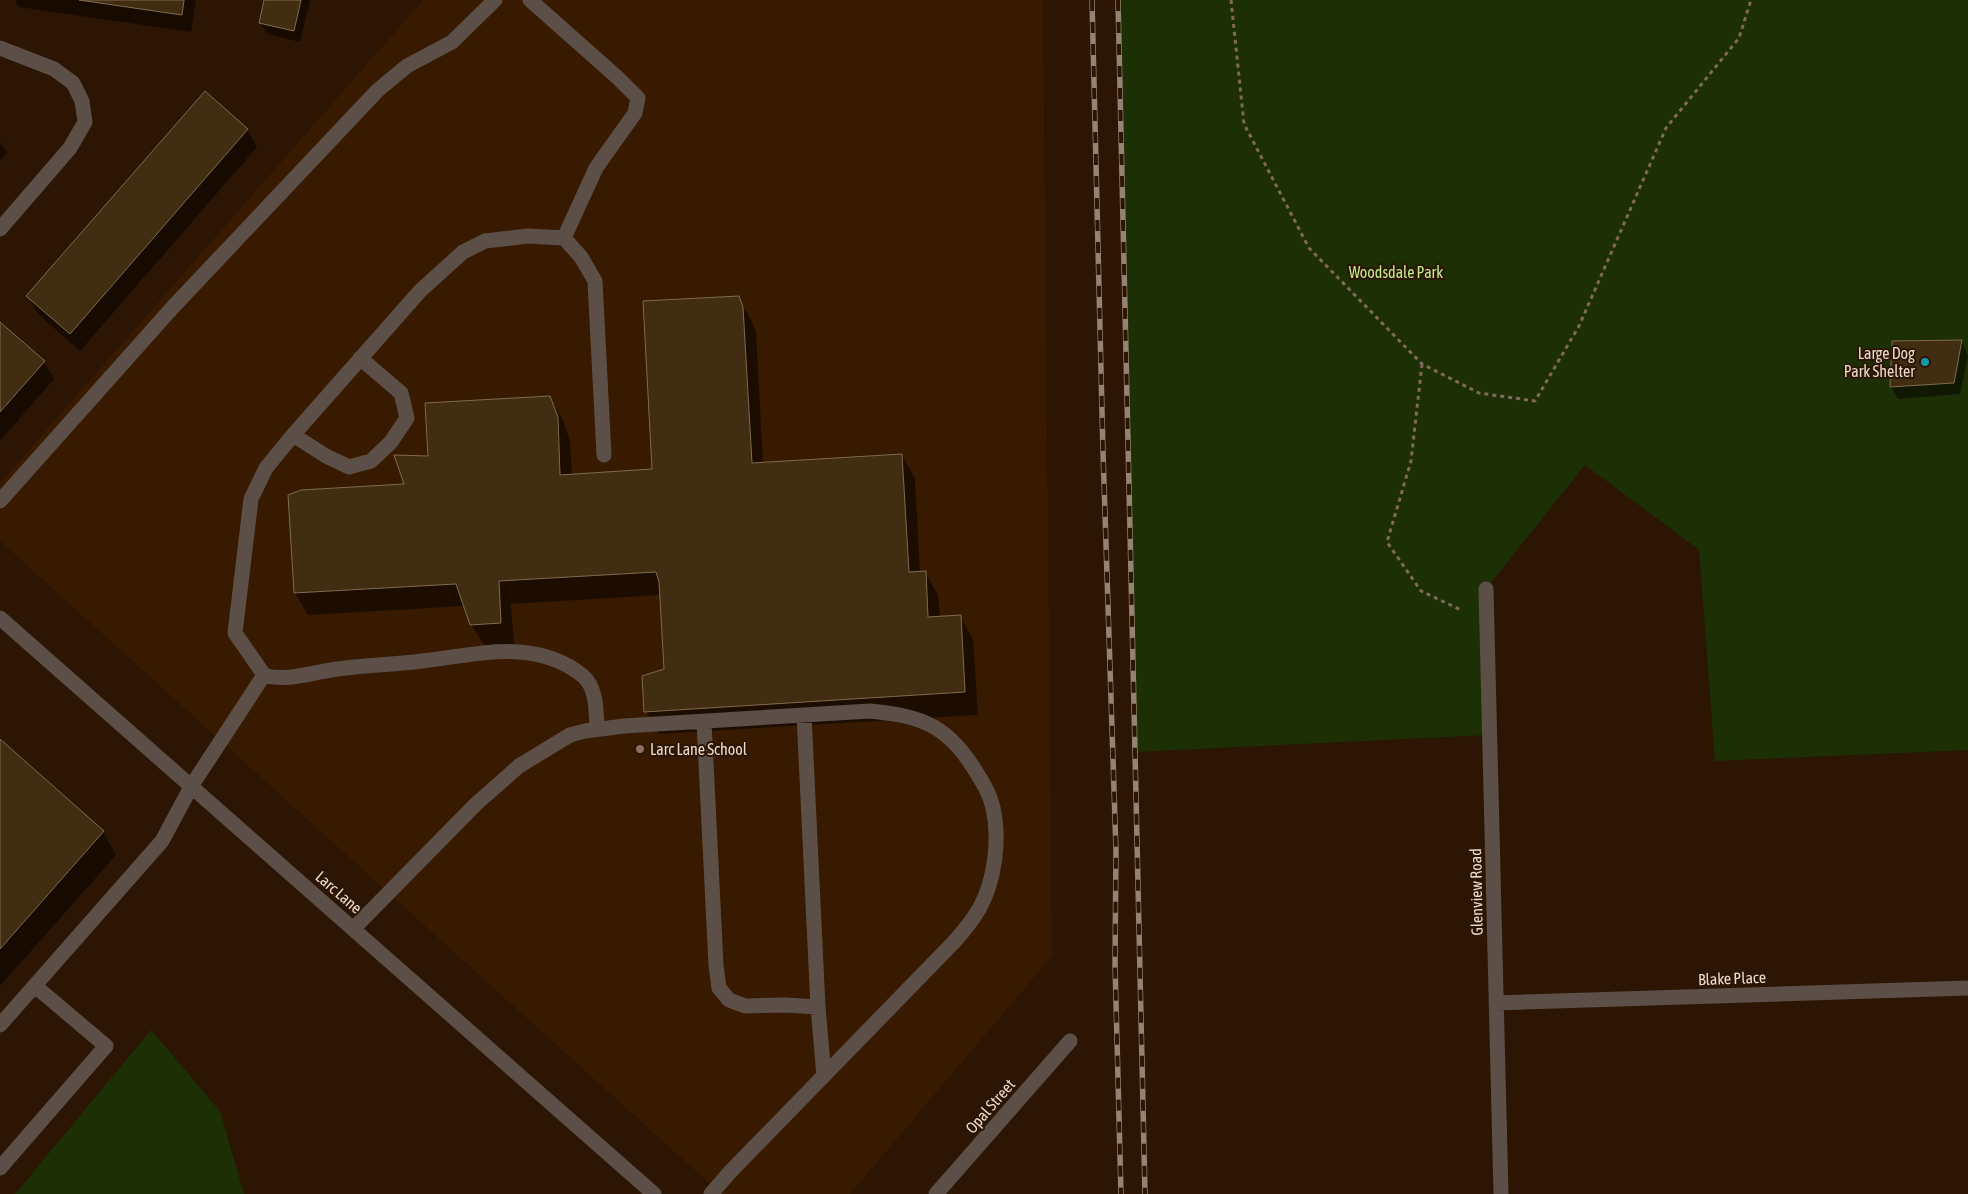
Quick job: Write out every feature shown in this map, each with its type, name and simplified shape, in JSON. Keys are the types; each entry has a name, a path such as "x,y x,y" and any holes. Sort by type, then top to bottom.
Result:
{"street":[{"path":"0,502 173,307 378,90 407,66 452,42 495,0"},
{"path":"530,0 638,98 635,113 596,168 564,238"},
{"path":"0,48 54,69 73,83 82,101 85,122 70,148 0,229"},
{"path":"597,729 595,696 584,677 563,664 536,654 494,651 422,662 334,669 274,678 264,675 235,633 250,498 266,468 360,358 431,279 463,252 485,242 528,236 564,238 581,257 595,281 604,455"},
{"path":"293,435 326,456 349,467 372,461 391,442 407,418 401,393 360,358"},
{"name":"Glenview Road","path":"1486,589 1501,1194"},
{"name":"Larc Lane","path":"3,627 192,785 654,1194"},
{"path":"0,1025 162,841 192,785 264,675"},
{"path":"354,928 476,804 519,766 570,735 597,729 870,711 907,716 927,723 945,734 968,759 987,790 993,807 995,824 994,855 988,888 979,908 967,927 711,1194"},
{"path":"804,715 818,1007 824,1076"},
{"path":"704,722 716,965 719,988 729,1000 745,1006 785,1005 818,1007"},
{"path":"0,1168 106,1046 35,986"},
{"name":"Blake Place","path":"1496,1003 1968,988"},
{"name":"Opal Street","path":"936,1194 1070,1041"}],"path":[{"path":"1231,0 1244,124 1309,248 1422,364 1479,392 1535,401 1579,326 1666,128 1739,38 1751,0"},
{"path":"1422,364 1411,461 1387,542 1421,591 1486,623"}],"shaded area":[{"name":"Larc Lane School","path":"423,0 1043,0 1052,956 850,1194 721,1194 0,541 0,483"}],"green space":[{"name":"Woodsdale Park","path":"1118,0 1968,0 1968,750 1715,761 1699,550 1585,465 1486,589 1489,735 1135,752"},
{"path":"151,1030 220,1111 244,1194 15,1194"}],"building":[{"path":"79,0 184,0 182,15"},
{"path":"264,0 301,0 294,31 259,23"},
{"path":"205,91 248,129 70,334 26,296"},
{"path":"739,296 743,307 752,463 902,454 909,572 926,571 928,617 961,615 965,692 644,712 642,676 664,669 659,582 656,572 499,581 501,623 470,625 456,584 294,593 288,495 301,490 404,484 394,455 428,456 425,403 550,396 558,417 560,475 652,469 643,301"},
{"path":"0,322 45,361 0,412"},
{"name":"Large Dog Park Shelter","path":"1962,340 1954,383 1890,387 1892,341"},
{"path":"0,739 104,831 0,949"}],"railway":[{"path":"1092,0 1103,452 1116,851 1115,964 1121,1194"},
{"path":"1118,0 1145,1194"}],"place":[{"name":"Large Dog Park Shelter","path":"1925,362"},
{"name":"Larc Lane School","path":"640,749"}]}
